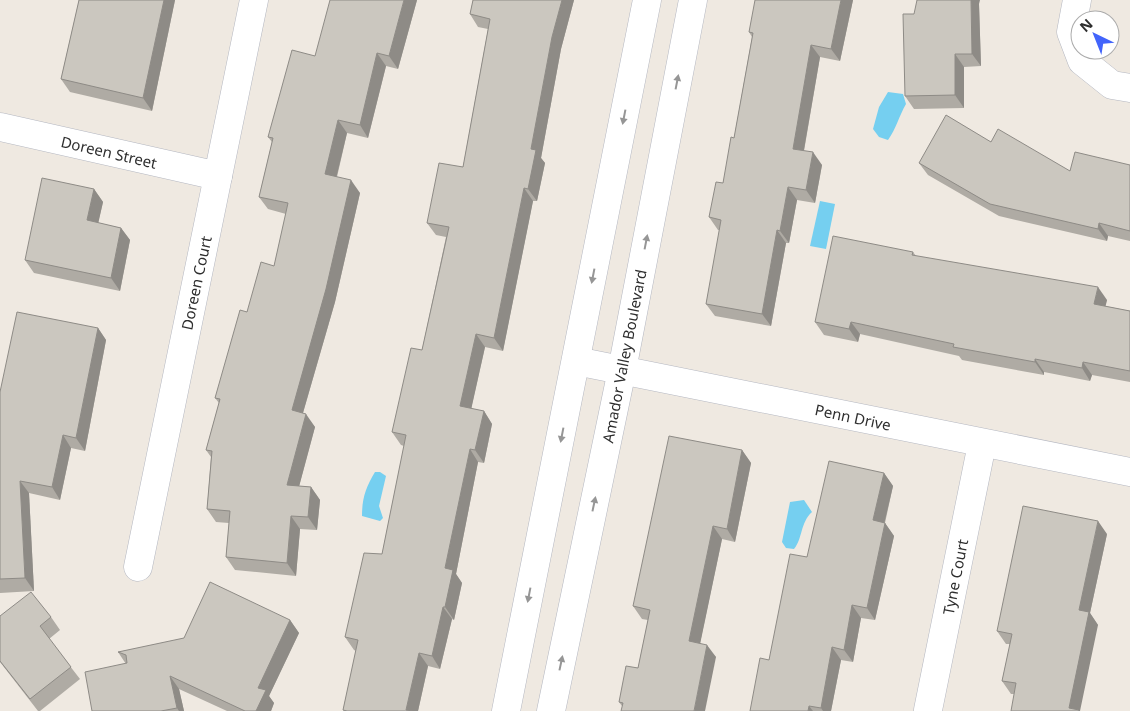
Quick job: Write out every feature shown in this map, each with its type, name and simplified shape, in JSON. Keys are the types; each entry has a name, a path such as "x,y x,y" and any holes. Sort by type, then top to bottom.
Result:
{"street":[{"name":"Doreen Court","path":"138,567 254,0"},
{"path":"506,711 647,0"},
{"name":"Amador Valley Boulevard","path":"551,711 622,370 693,0"},
{"path":"1077,0 1071,32 1082,61 1112,85 1130,88"},
{"name":"Doreen Street","path":"0,127 218,176"},
{"name":"Penn Drive","path":"576,361 982,444 1130,472"},
{"name":"Tyne Court","path":"928,710 982,444"}],"water":[{"path":"888,92 903,94 906,104 888,140 879,137 873,129 879,107"},
{"path":"820,201 835,204 826,249 810,246"},
{"path":"375,472 380,472 386,476 379,506 383,518 380,521 362,516 365,493"},
{"path":"804,500 812,512 805,521 797,545 794,549 786,548 782,542 790,502"}],"building":[{"path":"79,0 164,0 143,98 61,79"},
{"path":"330,0 404,0 389,56 377,53 360,125 338,120 325,174 351,180 326,289 292,410 306,414 287,485 311,487 308,517 291,516 287,563 226,557 230,511 207,509 212,451 206,450 220,399 215,398 240,310 247,312 261,262 274,266 288,203 259,197 273,138 268,137 292,50 315,56"},
{"path":"473,0 562,0 552,37 531,149 536,150 528,189 524,188 494,338 476,334 460,406 484,411 475,450 470,449 445,568 453,570 432,656 419,653 406,710 413,711 347,711 343,710 358,640 345,637 364,553 382,554 406,435 392,432 411,348 422,350 449,227 427,223 439,163 463,167 490,19 470,14"},
{"path":"755,0 841,0 831,49 811,45 793,149 813,152 806,190 788,187 780,231 777,230 762,314 706,304 721,220 709,217 716,182 723,183 731,137 734,138 753,33 749,32"},
{"path":"917,0 971,0 972,54 955,54 955,95 905,96 903,14 914,14"},
{"path":"946,115 991,142 998,129 1070,171 1075,152 1130,165 1130,231 1099,223 1098,229 990,204 919,163"},
{"path":"42,178 94,189 87,220 121,228 111,278 25,260"},
{"path":"833,236 913,252 912,255 1098,287 1094,304 1130,311 1130,371 1083,362 1082,368 1035,359 1035,362 953,347 954,344 851,322 849,329 815,322"},
{"path":"17,312 98,328 76,438 63,435 52,487 20,481 25,578 0,579 0,392"},
{"path":"669,436 742,450 727,529 713,526 689,641 707,645 694,711 621,711 623,703 619,702 626,666 638,668 650,610 633,606"},
{"path":"829,461 884,473 873,520 885,523 867,608 852,605 844,650 832,647 821,708 809,706 808,711 750,711 760,658 769,660 790,554 807,557"},
{"path":"1023,506 1098,521 1079,610 1089,612 1069,708 1079,711 1011,711 1016,683 1002,681 1012,634 997,631"},
{"path":"210,582 290,620 258,688 266,690 256,711 245,711 170,676 177,708 161,711 92,711 85,672 127,663 126,655 118,652 184,638"},
{"path":"31,592 51,617 40,626 71,667 30,699 0,661 0,616"}]}
